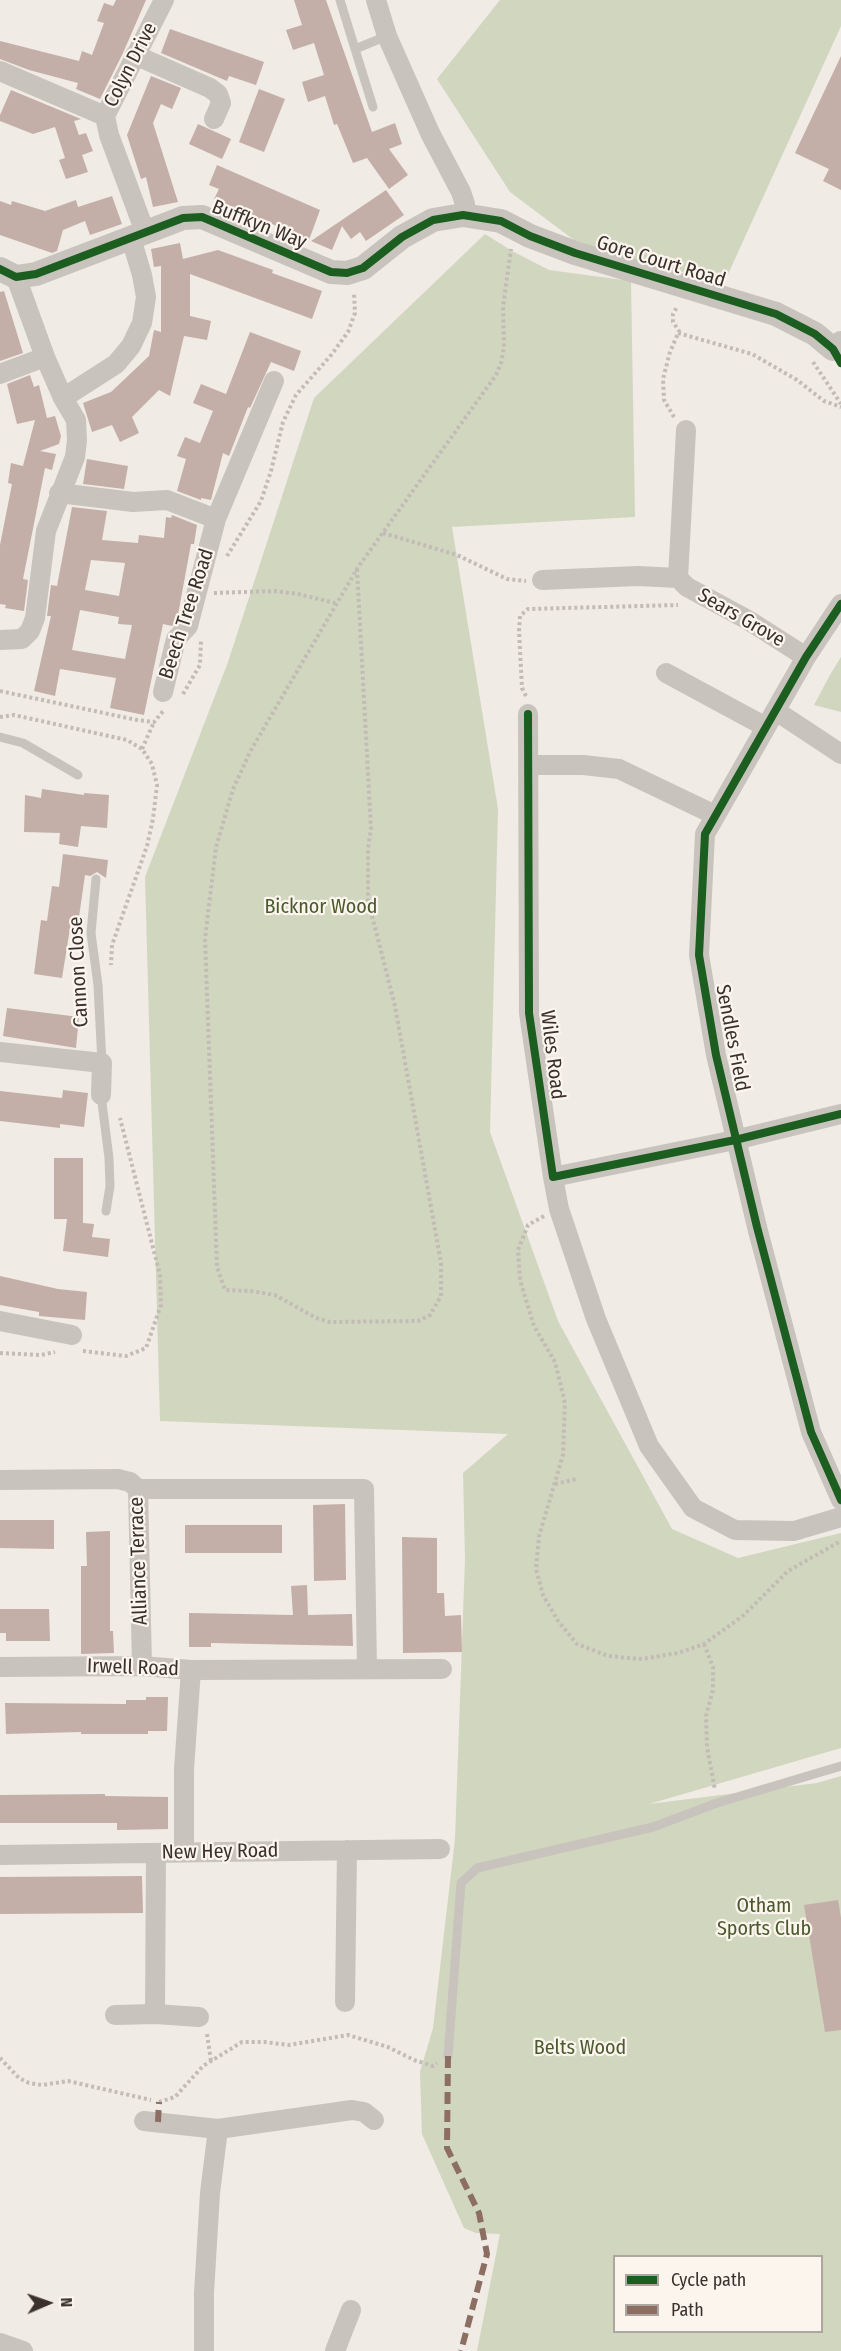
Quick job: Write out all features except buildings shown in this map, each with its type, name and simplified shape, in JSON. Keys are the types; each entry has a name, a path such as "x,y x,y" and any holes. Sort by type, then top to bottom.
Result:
{"street":[{"name":"Colyn Drive","path":"63,398 116,364 131,346 142,323 146,297 138,235 105,116 164,0"},
{"path":"376,0 387,36 430,133 461,192 465,204 464,215"},
{"path":"135,55 210,88 218,94 221,103 214,119"},
{"path":"0,71 105,116"},
{"name":"Gore Court Road","path":"464,215 501,221 574,253 776,314 815,334 838,352"},
{"name":"Buffkyn Way","path":"8,273 36,274 183,218 202,217 330,272 347,273 363,268 402,237 433,220 464,215"},
{"path":"0,640 22,639 33,625 46,531 75,457 77,440 76,420 63,398 8,273"},
{"path":"0,374 45,357"},
{"name":"Beech Tree Road","path":"163,692 176,639 188,626 216,519 274,381"},
{"name":"Sears Grove","path":"678,578 686,430"},
{"path":"59,493 133,502 167,500 216,519"},
{"name":"Sears Grove","path":"542,580 638,576 678,578 687,587 748,620 806,657"},
{"name":"Sendles Field","path":"841,604 806,657 705,834 699,955 716,1055 735,1140 811,1432 841,1500"},
{"path":"666,673 771,719 841,754"},
{"name":"Wiles Road","path":"528,714 530,765 529,1013 559,1209 596,1319 649,1446 693,1508 735,1530 794,1531 841,1517"},
{"path":"530,765 583,765 620,769 715,815"},
{"path":"0,1052 102,1063 101,1095"},
{"path":"553,1177 735,1140 841,1114"},
{"path":"0,1322 72,1335"},
{"name":"Alliance Terrace","path":"0,1480 118,1479 130,1482 138,1490 142,1666"},
{"path":"138,1490 364,1489 367,1669"},
{"name":"Irwell Road","path":"0,1667 142,1666 191,1670 184,1769 184,1852"},
{"path":"191,1670 442,1668"},
{"path":"345,2002 347,1850"},
{"name":"New Hey Road","path":"0,1855 440,1850"},
{"path":"155,2014 156,1853"},
{"path":"115,2015 155,2014 199,2017"},
{"path":"144,2121 218,2129 352,2110 364,2112 374,2120"},
{"path":"204,2351 204,2293 218,2129"},
{"path":"335,2351 351,2310"},
{"path":"0,2343 23,2351"}],"lane":[{"path":"340,0 373,108"},
{"path":"355,49 387,36"},
{"path":"0,737 24,742 78,775"},
{"name":"Cannon Close","path":"96,879 91,933 98,986 102,1063"},
{"path":"101,1095 110,1158 110,1186 106,1210"},
{"path":"448,2056 461,1883 477,1868 653,1827 717,1803 841,1766"}],"path":[{"path":"211,593 275,591 335,603 357,568 496,375 501,363 505,284 515,228"},
{"path":"686,304 678,305 673,314 673,322 679,331 670,352 663,379 664,400 686,430"},
{"path":"678,333 752,354 797,380 824,400 841,406"},
{"path":"809,356 841,406"},
{"path":"382,533 457,555 507,579 520,582 542,580"},
{"path":"357,568 371,829 368,849 368,900 395,1006 441,1263 441,1296 430,1315 418,1321 330,1322 316,1318 275,1295 225,1290 217,1267 205,939 216,847 233,789 251,750 357,568"},
{"path":"528,714 528,702 522,688 519,631 520,616 528,609 690,605 696,592"},
{"path":"142,749 154,722"},
{"path":"559,1209 528,1225 518,1250 520,1280 534,1326 555,1362 565,1402 563,1455 538,1536 536,1569 543,1595 558,1621 577,1644 608,1656 642,1659 678,1653 704,1644 744,1615 788,1571 841,1541"},
{"path":"554,1484 577,1479"},
{"path":"704,1644 713,1667 713,1690 706,1716 706,1726 707,1747 717,1803"},
{"path":"199,2017 207,2032 212,2061"},
{"path":"0,2058 19,2078 29,2083 42,2085 68,2081 159,2102 175,2097 203,2066 242,2042 289,2045 348,2035 388,2047 414,2060 433,2066 448,2056"}],"green space":[{"path":"500,0 841,0 841,26 724,283 582,246 510,192 437,79"},
{"path":"485,234 549,270 631,281 635,517 452,527 498,809 490,1132 558,1321 672,1529 738,1558 841,1533 841,1748 649,1804 817,1783 841,1776 841,2351 477,2351 500,2234 476,2233 464,2228 422,2134 420,2072 433,2028 455,1839 465,1558 463,1473 508,1434 160,1421 145,877 228,662 314,398"},
{"path":"841,657 841,712 814,705 830,675"}],"marked path":[{"path":"448,2056 447,2148 479,2213 487,2254 461,2351"},
{"path":"158,2122 159,2102"}],"cycle path":[{"path":"0,269 16,277 36,274 183,218 202,217 331,272 347,273 363,268 402,237 433,220 463,215 501,221 530,236 575,253 776,314 815,334 833,349 841,363"},
{"path":"841,604 806,657 705,834 699,955 716,1055 757,1227 811,1432 841,1500"},
{"path":"528,714 529,1013 553,1177 735,1140 841,1114"}],"park label":[{"name":"Bicknor Wood","path":"321,907"},
{"name":"Otham Sports Club","path":"764,1918"},
{"name":"Belts Wood","path":"580,2048"}]}
